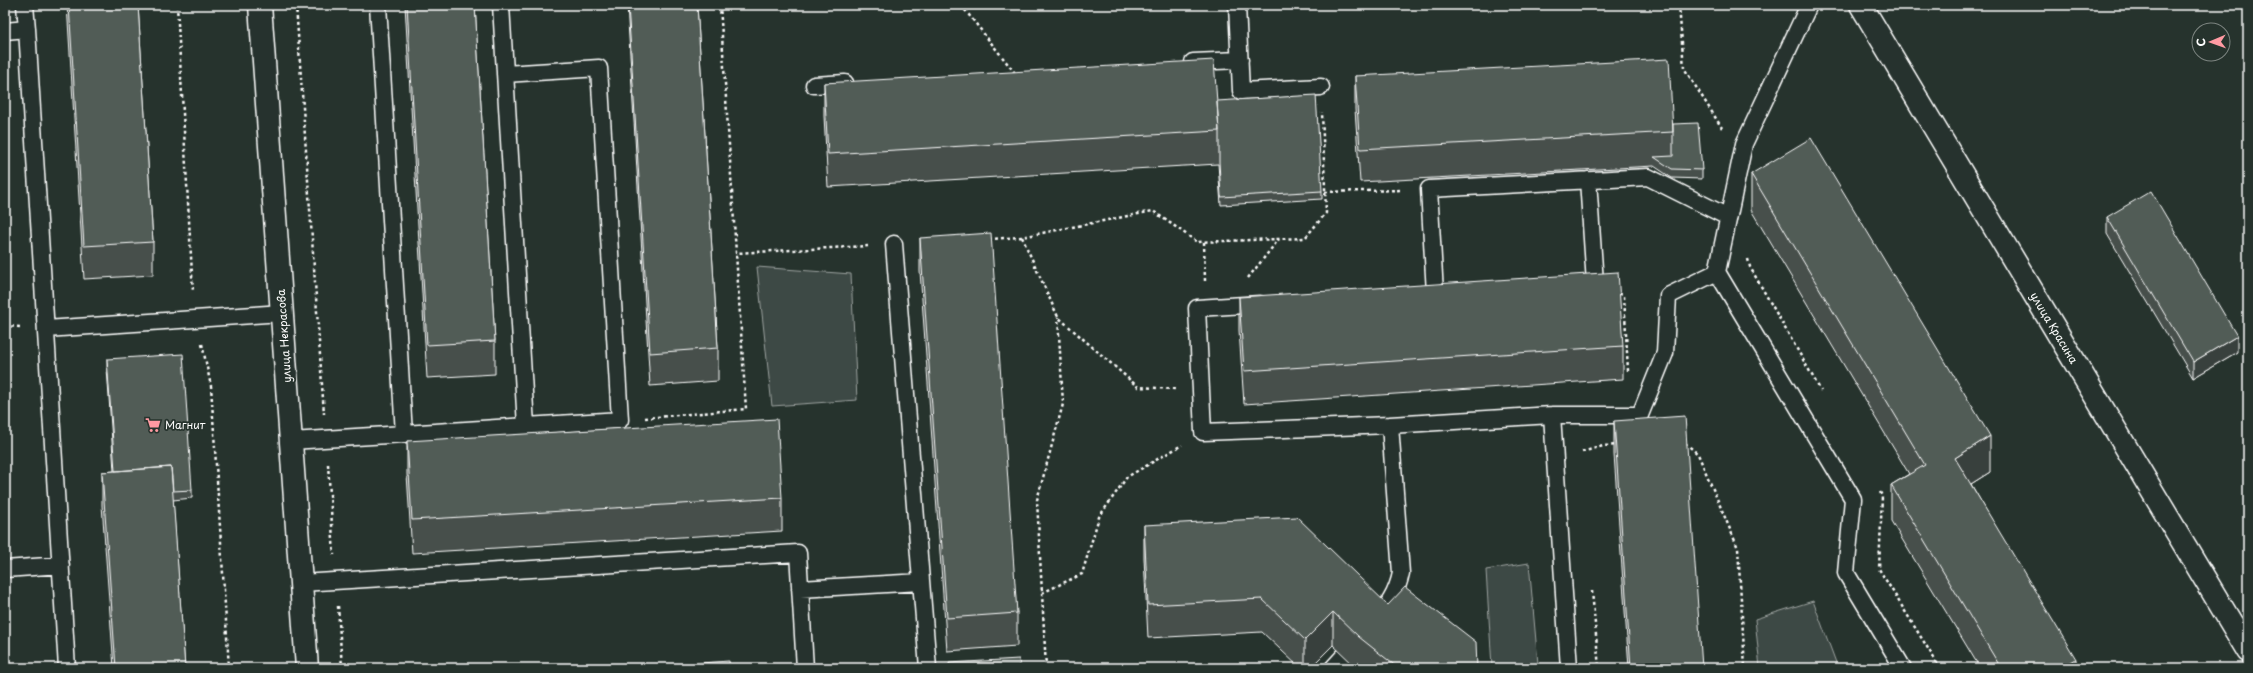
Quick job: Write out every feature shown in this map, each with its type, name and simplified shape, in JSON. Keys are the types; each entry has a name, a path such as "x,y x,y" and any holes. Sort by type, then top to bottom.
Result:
{"main road":[{"name":"улица Некрасова","path":"260,5 307,668"},
{"name":"улица Красина","path":"1861,5 2248,651"}],"lane":[{"path":"26,5 67,668"},
{"path":"378,5 404,434"},
{"path":"501,5 526,426"},
{"path":"1237,5 1241,91 1321,87"},
{"path":"1809,5 1744,144 1717,272 1853,499 1846,573 1903,668"},
{"path":"5,31 27,30"},
{"path":"1178,63 1240,60"},
{"path":"291,441 620,420 599,68 505,74"},
{"path":"814,85 861,82"},
{"path":"1451,292 1427,294 1429,189 1648,177 1728,217"},
{"path":"1563,285 1595,283 1588,180"},
{"path":"894,244 928,668"},
{"path":"1272,304 1197,308 1203,432 1390,425 1552,415 1640,415 1665,353 1668,296 1717,272"},
{"path":"46,329 282,313"},
{"path":"1552,415 1569,668"},
{"path":"1373,624 1392,600 1398,587 1401,573 1390,425"},
{"path":"301,583 798,553 805,668"},
{"path":"5,569 61,565"},
{"path":"800,589 921,582"},
{"path":"1333,668 1344,656"}],"path":[{"path":"177,5 196,319 211,386 229,668"},
{"path":"296,5 342,668"},
{"path":"620,420 746,410 720,5"},
{"path":"720,10 744,5"},
{"path":"961,5 1015,73"},
{"path":"1679,5 1684,68 1741,158"},
{"path":"982,239 1022,237 1153,211 1197,242 1305,238 1326,213 1321,87"},
{"path":"1325,192 1380,190"},
{"path":"1022,237 1058,317 1063,404 1037,500 1046,668"},
{"path":"1225,307 1279,239"},
{"path":"1204,242 1205,308"},
{"path":"736,253 894,244"},
{"path":"1747,254 1750,267 1822,392"},
{"path":"1595,283 1624,296 1629,394 1619,415"},
{"path":"1058,317 1138,387 1201,390"},
{"path":"1042,593 1082,574 1100,517 1127,478 1203,432"},
{"path":"1680,439 1698,454 1738,548 1745,668"},
{"path":"1582,460 1582,452 1603,446 1626,444"},
{"path":"1878,489 1882,496 1879,568 1940,668"},
{"path":"1592,583 1599,668"}],"shaded area":[{"path":"757,267 851,274 857,400 772,406"},
{"path":"1529,563 1538,664 1492,667 1486,570"},
{"path":"1813,601 1838,668 1760,668 1755,619"}],"building":[{"path":"69,5 138,5 153,242 84,246"},
{"path":"407,5 475,5 495,341 427,345"},
{"path":"628,5 697,5 718,348 650,353"},
{"path":"1669,59 1673,132 1360,149 1355,76"},
{"path":"1214,60 1219,131 828,154 824,83"},
{"path":"1316,95 1322,191 1221,197 1217,101"},
{"path":"1698,123 1702,170 1672,169 1654,157 1673,156 1673,124"},
{"path":"1811,138 1990,436 1955,458 2076,659 2061,668 2001,668 1891,485 1925,465 1751,174"},
{"path":"2151,191 2237,336 2193,362 2107,217"},
{"path":"991,233 1017,613 947,618 920,238"},
{"path":"1618,272 1623,346 1244,371 1239,297"},
{"path":"183,354 192,490 173,491 171,467 115,471 107,359"},
{"path":"1685,416 1702,668 1631,668 1614,421"},
{"path":"777,419 782,498 412,520 407,441"},
{"path":"171,467 185,668 116,668 102,472"},
{"path":"1297,517 1388,605 1405,587 1476,642 1477,668 1398,668 1359,637 1333,612 1305,640 1262,599 1148,605 1144,525"},
{"path":"1019,659 1020,668 950,668 949,663"},
{"path":"729,661 730,668 630,668"}],"place":[{"name":"Магнит","path":"153,425"}]}
